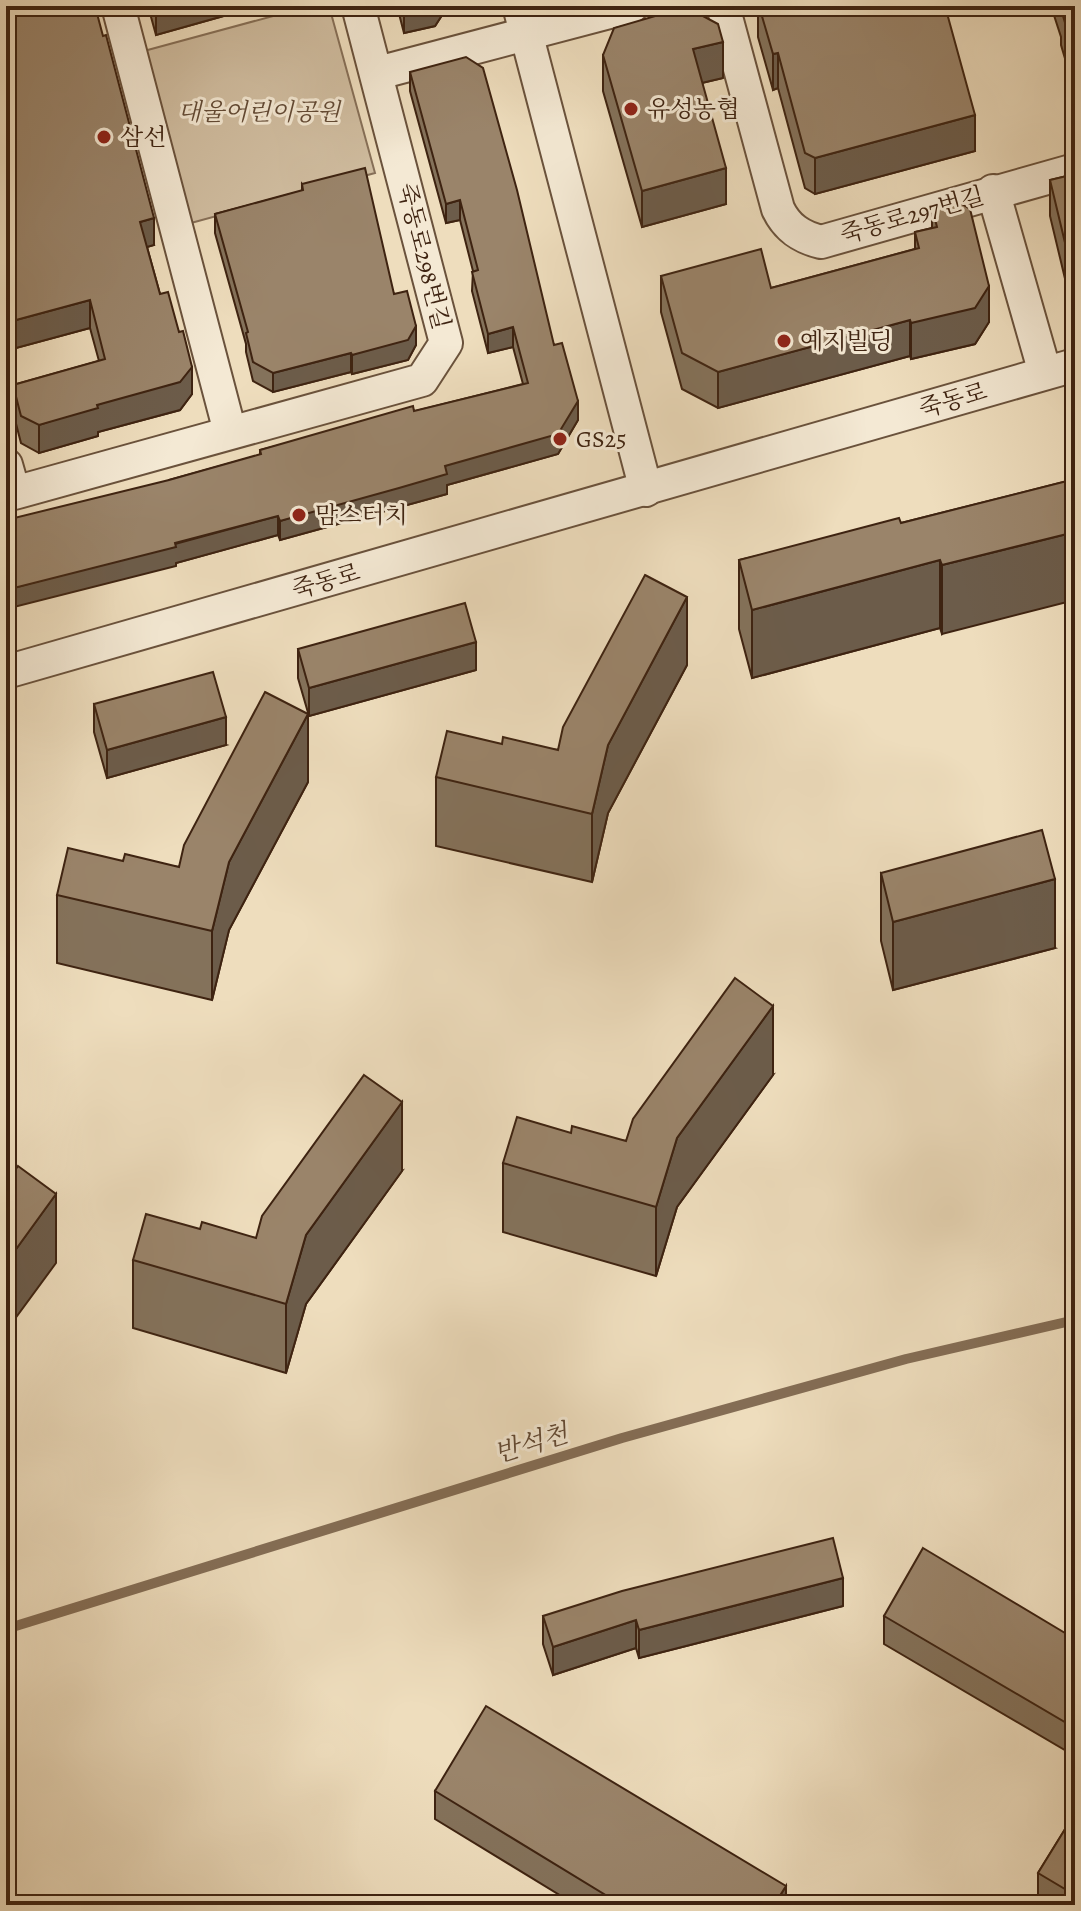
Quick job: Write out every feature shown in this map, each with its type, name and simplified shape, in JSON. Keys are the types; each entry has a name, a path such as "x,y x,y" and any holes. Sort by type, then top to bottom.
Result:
{"street":[{"path":"118,6 230,432"},
{"name":"죽동로298번길","path":"6,465 14,493 422,380 446,343 378,73 358,6"},
{"path":"378,73 523,20 632,6"},
{"name":"죽동로297번길","path":"723,6 778,209 784,220 806,238 821,242 1075,170"},
{"path":"523,20 646,490"},
{"path":"993,191 1060,369"},
{"name":"죽동로","path":"6,672 1060,369"}],"green space":[{"name":"대울어린이공원","path":"310,6 329,6 375,173 191,223 144,51"}],"building":[{"path":"6,6 95,6 103,36 106,35 154,218 140,222 160,294 168,292 179,332 183,331 192,367 180,382 39,425 21,416 13,385 105,359 90,300 16,320 6,284"},
{"path":"153,6 189,6 156,15"},
{"path":"402,6 435,6 404,14"},
{"path":"759,6 945,6 975,115 815,158 805,153 778,53 773,54"},
{"path":"1062,6 1075,6 1075,57 1061,9"},
{"path":"686,7 718,24 723,42 693,49 726,168 642,191 603,55 614,28"},
{"path":"466,57 483,68 517,190 554,345 562,343 578,401 558,434 445,466 447,474 399,488 280,521 278,516 175,543 176,547 6,590 6,520 169,480 413,406 414,411 528,383 513,327 488,334 472,272 478,270 460,200 446,204 410,72"},
{"path":"365,168 394,294 407,291 416,326 408,340 273,373 253,362 248,332 215,214 303,190 302,184"},
{"path":"1075,174 1075,256 1067,251 1050,180"},
{"path":"957,201 970,209 989,286 975,308 911,323 910,320 718,372 682,353 661,276 761,249 771,288 919,248 915,232 937,227 932,207"},
{"path":"1075,479 1075,532 942,565 940,560 752,610 739,560 899,518 901,523"},
{"path":"645,575 687,597 608,745 592,814 436,777 447,731 502,744 503,737 558,750 563,727"},
{"path":"465,603 476,642 309,688 298,649"},
{"path":"213,672 226,717 107,750 94,704"},
{"path":"265,692 308,714 229,862 212,931 57,895 68,848 123,861 125,854 179,867 184,845"},
{"path":"1042,830 1055,879 893,922 881,873"},
{"path":"735,978 773,1006 677,1138 656,1207 503,1163 517,1117 571,1133 572,1126 626,1141 633,1119"},
{"path":"364,1075 402,1102 306,1235 286,1304 133,1260 146,1214 200,1229 202,1222 256,1238 262,1216"},
{"path":"18,1166 56,1194 6,1263 6,1183"},
{"path":"833,1538 843,1578 639,1630 636,1620 553,1647 543,1616 622,1591"},
{"path":"923,1548 1075,1639 1075,1728 884,1616"},
{"path":"486,1706 786,1886 774,1905 622,1905 435,1791"},
{"path":"1075,1813 1075,1895 1038,1873"}],"waterway":[{"name":"반석천","path":"6,1629 622,1438 906,1359 1075,1320"}],"place":[{"name":"유성농협","path":"631,109"},
{"name":"삼선","path":"104,137"},
{"name":"예지빌딩","path":"784,341"},
{"name":"GS25","path":"560,439"},
{"name":"맘스터치","path":"299,515"}]}
